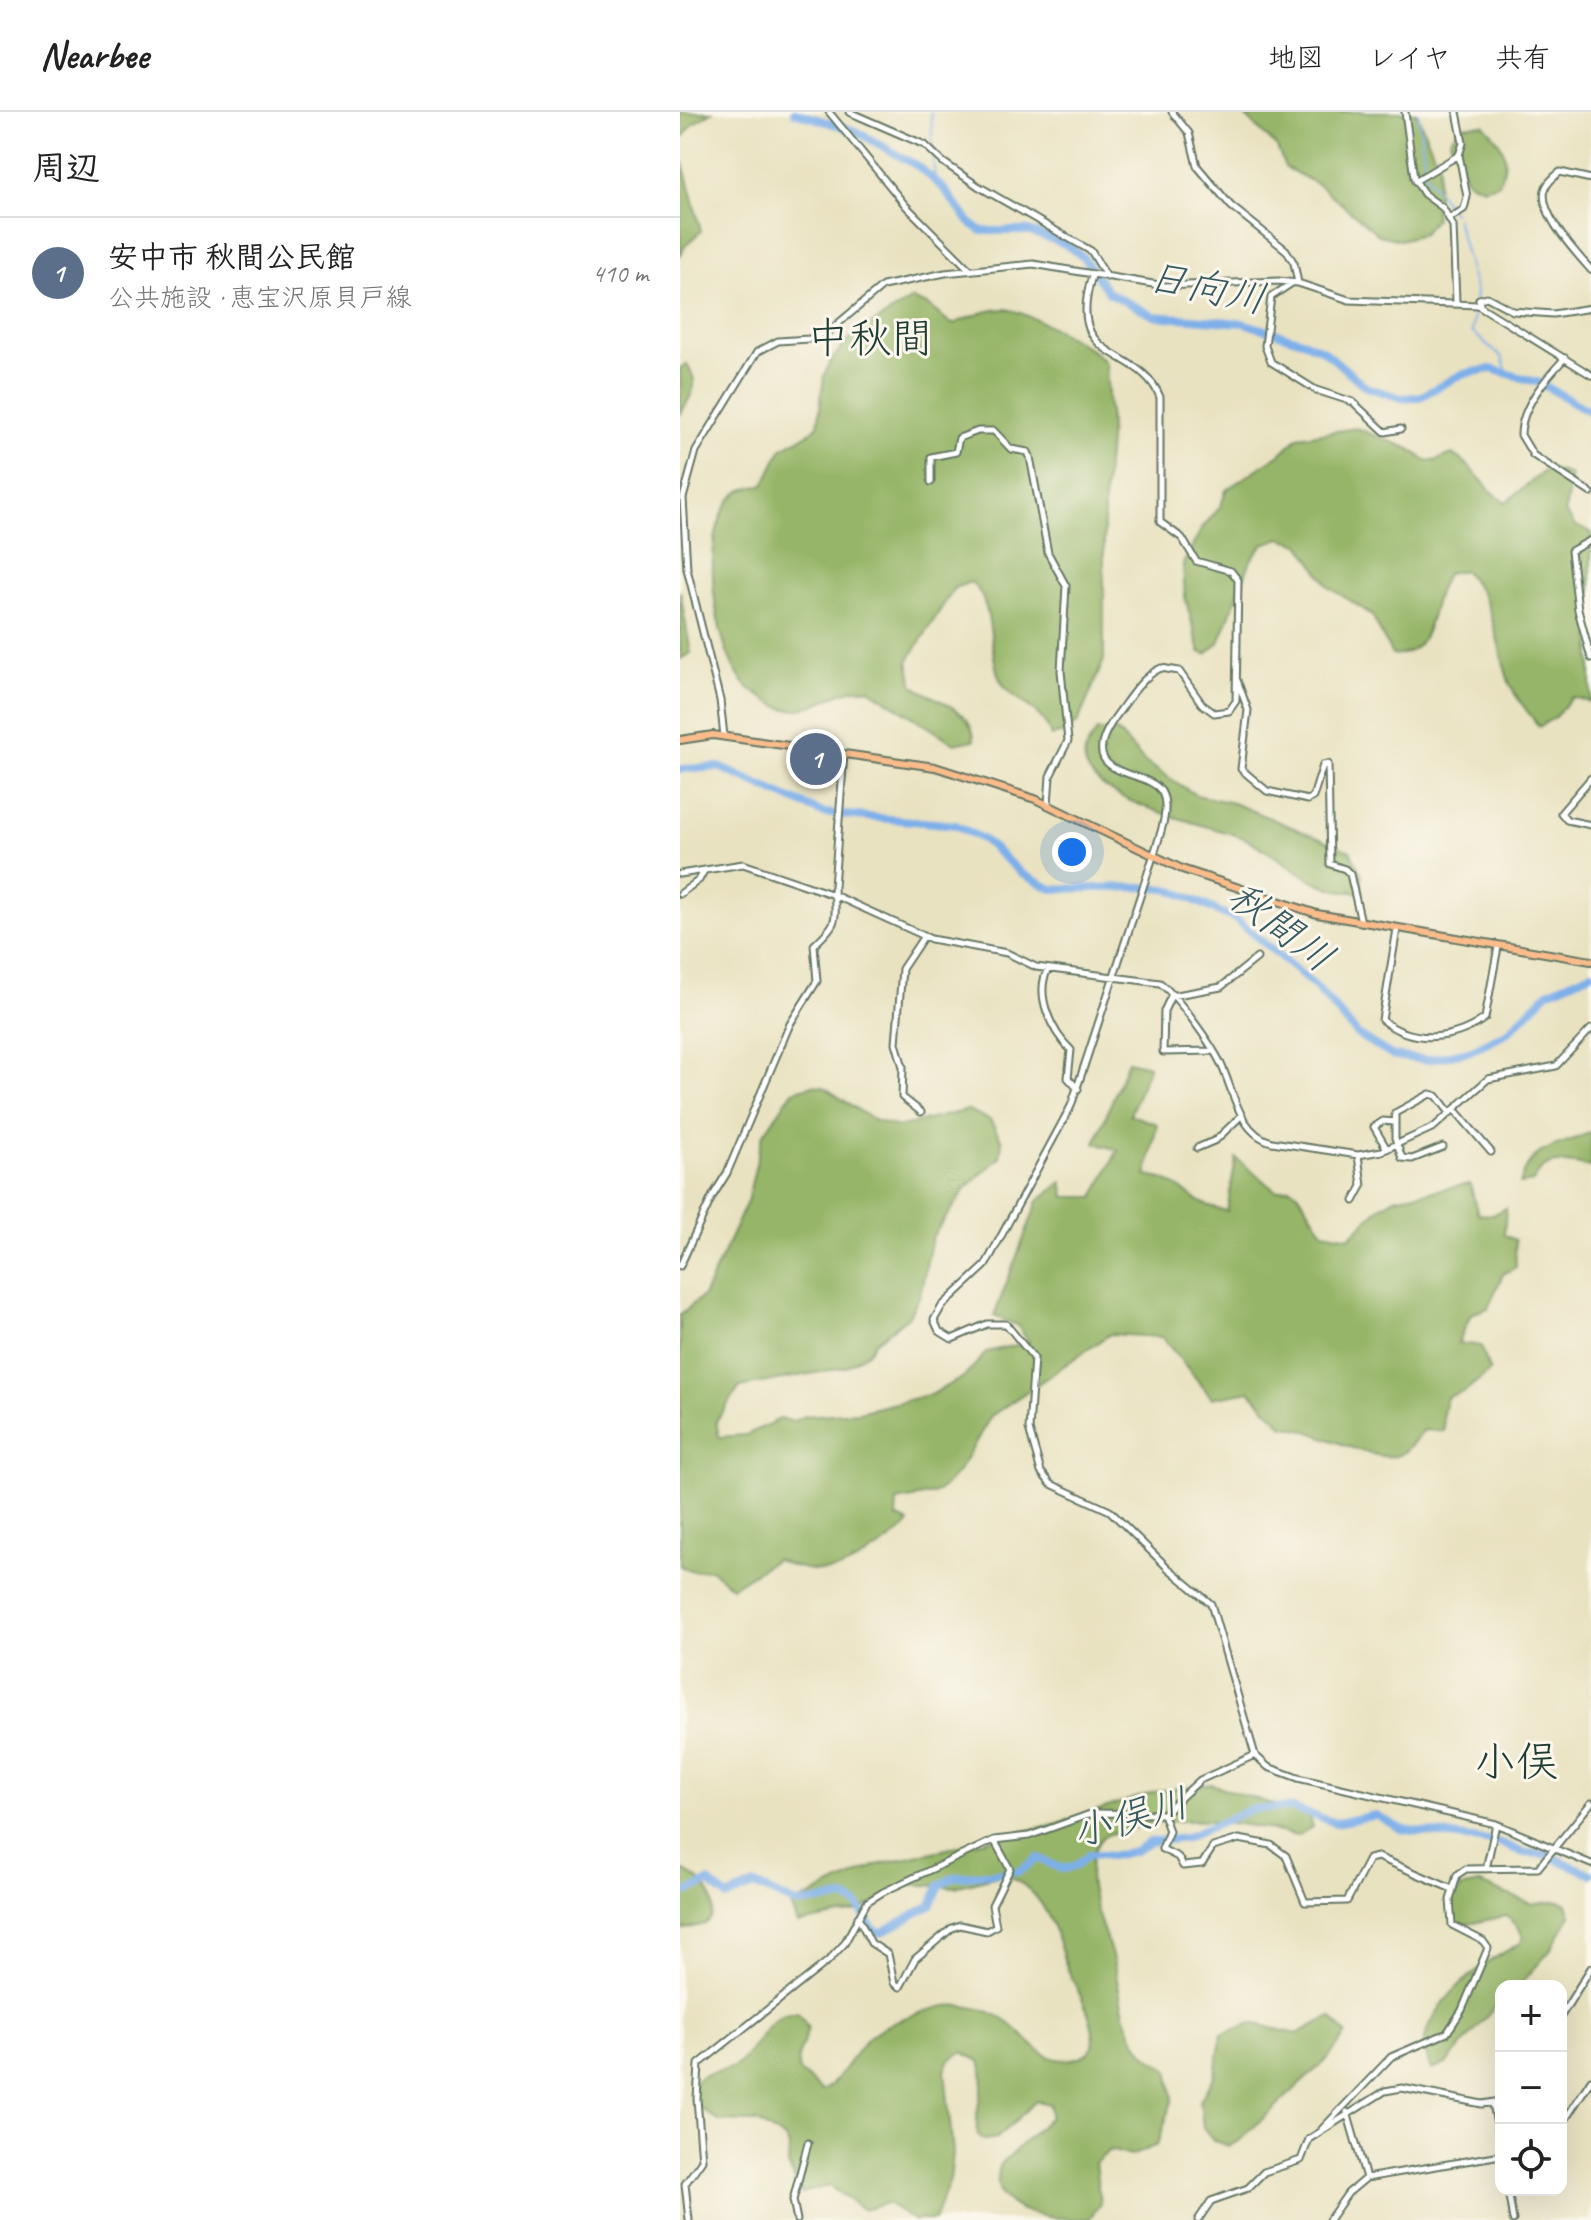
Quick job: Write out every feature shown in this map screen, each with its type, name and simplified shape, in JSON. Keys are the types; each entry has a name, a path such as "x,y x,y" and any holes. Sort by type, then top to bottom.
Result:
{"main road":[{"path":"680,740 702,735 724,736 935,767 1048,805 1153,857 1317,914 1591,961"}],"street":[{"path":"829,112 906,206 970,270"},
{"path":"849,112 925,145 978,186 1080,243 1091,251 1105,277"},
{"path":"878,122 881,112"},
{"path":"1172,112 1189,133 1197,166 1231,206 1286,250 1294,263 1295,283"},
{"path":"1405,112 1407,149 1415,181 1450,218 1456,245 1456,301"},
{"path":"1450,218 1461,212 1467,202 1459,155 1463,143 1457,112"},
{"path":"1415,181 1459,155"},
{"path":"1591,179 1560,172 1547,186 1544,200 1557,226 1591,270"},
{"path":"724,736 720,700 696,611 684,545 683,498 696,451 734,386 763,347 828,332 883,286 970,270 1033,264 1165,286 1295,283 1349,300 1456,301 1477,304 1591,375"},
{"path":"1094,276 1084,298 1093,337 1106,352 1149,380 1160,397 1160,522 1182,538 1196,561 1231,571 1238,580 1237,679 1233,708 1218,714 1202,704 1179,671 1171,667 1157,669 1137,689 1104,733 1104,752 1111,765 1129,777 1157,786 1163,794 1163,819 1153,857 1078,1089 985,1266 942,1306 934,1320 939,1331 952,1339 987,1324 1006,1324 1028,1348 1035,1371 1028,1423 1043,1476 1051,1484 1110,1511 1168,1568 1211,1604 1255,1755 1268,1767 1298,1778 1496,1824 1591,1864"},
{"path":"1295,283 1271,297 1265,346 1268,358 1277,368 1300,378 1316,390 1353,402 1381,430 1387,433 1401,429"},
{"path":"1477,304 1479,299 1487,297 1513,311 1553,314 1591,308"},
{"path":"1565,358 1550,374 1522,424 1524,443 1539,460 1591,493"},
{"path":"931,482 931,457 956,452 959,438 969,433 993,430 1008,447 1028,452 1030,457 1048,553 1066,586 1061,671 1068,741 1067,750 1050,776 1048,805"},
{"path":"1591,540 1571,551 1578,610 1591,658"},
{"path":"1237,679 1244,691 1248,710 1240,763 1244,772 1267,791 1308,800 1323,765 1328,764 1330,864 1350,874 1361,922"},
{"path":"680,1266 712,1197 727,1173 790,1024 817,981 813,950 834,928 838,907 834,895 844,753"},
{"path":"1591,778 1561,813 1567,820 1591,825"},
{"path":"680,874 743,864 834,895 924,936 998,950 1048,969 1160,983 1213,1051 1248,1127 1261,1139 1358,1155 1387,1149 1453,1112 1488,1079 1556,1066 1591,1029"},
{"path":"680,894 699,880 704,870"},
{"path":"1397,929 1382,1020 1398,1032 1419,1038 1470,1027 1485,1018 1498,947"},
{"path":"921,1112 902,1097 903,1067 896,1043 903,966 924,936"},
{"path":"1171,996 1221,987 1257,958"},
{"path":"1048,969 1044,1002 1056,1034 1071,1050 1068,1078 1078,1089"},
{"path":"1171,996 1164,1011 1163,1052 1213,1051"},
{"path":"1443,1147 1407,1160 1402,1158 1395,1122 1397,1110 1430,1094 1437,1096 1491,1152"},
{"path":"1197,1148 1216,1140 1242,1115"},
{"path":"1387,1149 1374,1127 1383,1121 1395,1122"},
{"path":"1354,1201 1362,1186 1358,1155"},
{"path":"689,2220 685,2184 702,2160 697,2099 699,2064 828,1961 844,1944 867,1902 994,1840 1029,1836 1093,1813 1163,1814 1200,1780 1255,1755"},
{"path":"1322,2129 1391,2057 1407,2047 1442,2036 1453,2027 1488,1953 1486,1943 1452,1925 1452,1889 1461,1871 1538,1868 1591,1803"},
{"path":"1163,1814 1169,1831 1162,1849 1177,1856 1183,1866 1202,1864 1213,1847 1239,1839 1268,1844 1286,1856 1305,1902 1347,1901 1369,1859 1378,1857 1452,1889"},
{"path":"1486,1869 1496,1824"},
{"path":"858,1917 871,1943 888,1954 894,1983 900,1987 915,1959 952,1928 960,1925 984,1932 996,1926 992,1905 1010,1869 994,1840"},
{"path":"1567,2006 1591,1968"},
{"path":"1562,2124 1591,2080"},
{"path":"1198,2220 1211,2201 1248,2188 1264,2172 1301,2160 1309,2139 1322,2129 1347,2112 1396,2088 1456,2102 1493,2104 1497,2124"},
{"path":"1347,2112 1366,2178"},
{"path":"797,2220 793,2200 808,2143"},
{"path":"1329,2220 1348,2193 1366,2178 1495,2156"},
{"path":"1509,2196 1513,2220"}],"green space":[{"path":"680,112 712,112 693,124 680,141"},
{"path":"1241,112 1416,112 1439,166 1435,219 1422,234 1400,240 1379,235 1319,185 1285,167 1277,147"},
{"path":"1483,124 1500,144 1505,159 1498,184 1483,188 1467,181 1450,140 1461,126"},
{"path":"680,152 701,231 685,246 680,256"},
{"path":"912,299 927,305 952,324 991,310 1014,311 1075,340 1106,364 1110,428 1104,501 1104,660 1078,722 1064,733 1051,736 1040,717 1004,686 996,666 988,613 979,591 971,582 954,588 908,661 913,685 960,713 972,729 974,740 955,744 869,689 847,691 802,709 780,707 744,683 724,643 714,589 713,561 716,534 723,512 738,493 764,485 782,448 810,433 818,425 824,376 830,362 850,338"},
{"path":"686,364 694,384 680,414 680,368"},
{"path":"1356,428 1410,449 1425,460 1435,461 1452,454 1506,502 1548,468 1571,475 1565,512 1575,526 1591,532 1591,702 1572,697 1555,717 1539,727 1510,685 1488,607 1463,570 1448,573 1441,583 1429,623 1417,646 1407,653 1392,655 1372,615 1329,587 1300,544 1281,538 1263,544 1251,560 1219,643 1206,654 1200,652 1185,597 1183,564 1202,528 1221,506 1226,490 1280,454 1298,437"},
{"path":"680,591 691,653 680,659"},
{"path":"1097,731 1117,731 1145,762 1196,795 1233,803 1350,851 1362,875 1362,892 1331,888 1316,882 1248,840 1152,810 1102,785 1088,770 1085,752"},
{"path":"1128,1061 1149,1066 1130,1115 1157,1124 1146,1176 1169,1182 1214,1208 1227,1211 1236,1158 1276,1191 1290,1188 1298,1193 1323,1232 1350,1237 1380,1207 1395,1198 1470,1184 1478,1214 1493,1215 1506,1208 1504,1235 1515,1240 1516,1267 1503,1274 1488,1308 1471,1314 1458,1343 1481,1346 1490,1371 1465,1391 1447,1397 1443,1413 1444,1431 1424,1430 1403,1453 1379,1456 1311,1432 1283,1426 1250,1391 1212,1398 1162,1337 1110,1334 991,1416 958,1472 933,1494 897,1501 896,1517 909,1523 862,1558 826,1571 804,1569 776,1559 732,1587 711,1569 693,1571 680,1566 680,1315 704,1295 747,1202 763,1135 793,1091 813,1085 824,1087 873,1120 898,1127 968,1110 990,1120 1002,1141 1000,1157 967,1187 932,1237 920,1295 908,1317 875,1342 869,1352 846,1367 740,1387 716,1421 719,1437 746,1435 780,1419 794,1421 805,1416 859,1412 932,1394 964,1377 987,1352 1029,1342 1017,1325 994,1316 1038,1201 1062,1182 1065,1197 1094,1197 1118,1150 1095,1143"},
{"path":"1591,1132 1591,1167 1550,1164 1538,1173 1533,1182 1520,1184 1531,1161 1539,1154"},
{"path":"1211,1784 1302,1814 1309,1818 1312,1827 1297,1836 1254,1826 1190,1820 1113,1833 1098,1843 1090,1869 1093,1896 1114,1962 1125,2015 1144,2052 1168,2070 1173,2099 1157,2145 1131,2156 1110,2150 1095,2163 1100,2204 1089,2219 1026,2212 1003,2196 997,2183 999,2166 1050,2117 1050,2104 1036,2101 997,2138 984,2140 978,2135 977,2125 983,2079 980,2061 962,2052 949,2061 945,2071 953,2153 950,2180 934,2220 914,2220 887,2203 864,2210 829,2186 801,2193 788,2165 789,2146 785,2139 757,2122 718,2121 694,2103 693,2084 698,2079 738,2064 771,2024 788,2014 798,2013 808,2028 798,2058 800,2072 822,2091 833,2083 876,2031 903,2018 948,2006 972,2007 994,2014 1037,2049 1057,2059 1068,2060 1086,2054 1093,2043 1091,2021 1065,1963 1054,1928 1034,1895 1014,1879 1001,1875 955,1887 911,1884 857,1912 798,1923 791,1905 877,1865 1055,1824 1157,1791"},
{"path":"680,1869 706,1888 713,1909 711,1918 705,1924 680,1930"},
{"path":"1478,1883 1532,1904 1559,1901 1567,1904 1571,1915 1549,1952 1524,1980 1495,1980 1495,2007 1446,2064 1432,2070 1423,2046 1437,2013 1460,1984 1521,1943 1523,1937 1518,1926 1506,1916 1464,1925 1453,1920 1452,1897 1464,1887"},
{"path":"1331,2017 1346,2034 1329,2057 1238,2142 1229,2146 1214,2141 1203,2127 1200,2101 1215,2074 1222,2034 1252,2023 1296,2034"}],"waterway":[{"name":"日向川","path":"794,112 856,131 919,167 943,188 970,223 982,231 1028,231 1065,244 1083,257 1109,293 1154,316 1243,323 1305,342 1324,351 1366,387 1401,398 1420,397 1462,374 1491,369 1540,383 1591,412"},
{"path":"931,112 935,180"},
{"path":"1418,112 1426,175 1453,213"},
{"path":"1456,218 1476,293 1472,332 1502,357 1507,372"},
{"name":"秋間川","path":"680,769 719,767 823,813 956,825 984,840 1022,874 1052,889 1140,887 1167,889 1183,895 1237,920 1317,988 1358,1035 1393,1056 1426,1060 1470,1051 1508,1032 1548,992 1591,973"},
{"name":"小俣川","path":"680,1893 708,1882 727,1897 755,1885 796,1904 845,1898 857,1905 873,1929 881,1933 931,1905 940,1885 954,1877 1020,1871 1038,1858 1062,1869 1075,1866 1090,1854 1111,1856 1135,1851 1150,1842 1186,1838 1251,1809 1292,1808 1336,1823 1376,1815 1401,1829 1501,1843 1524,1853 1545,1854 1591,1874"}],"place":[{"name":"安中市 秋間公民館","path":"816,759"}],"district":[{"name":"中秋間","path":"870,338"},
{"name":"小俣","path":"1516,1762"}]}
